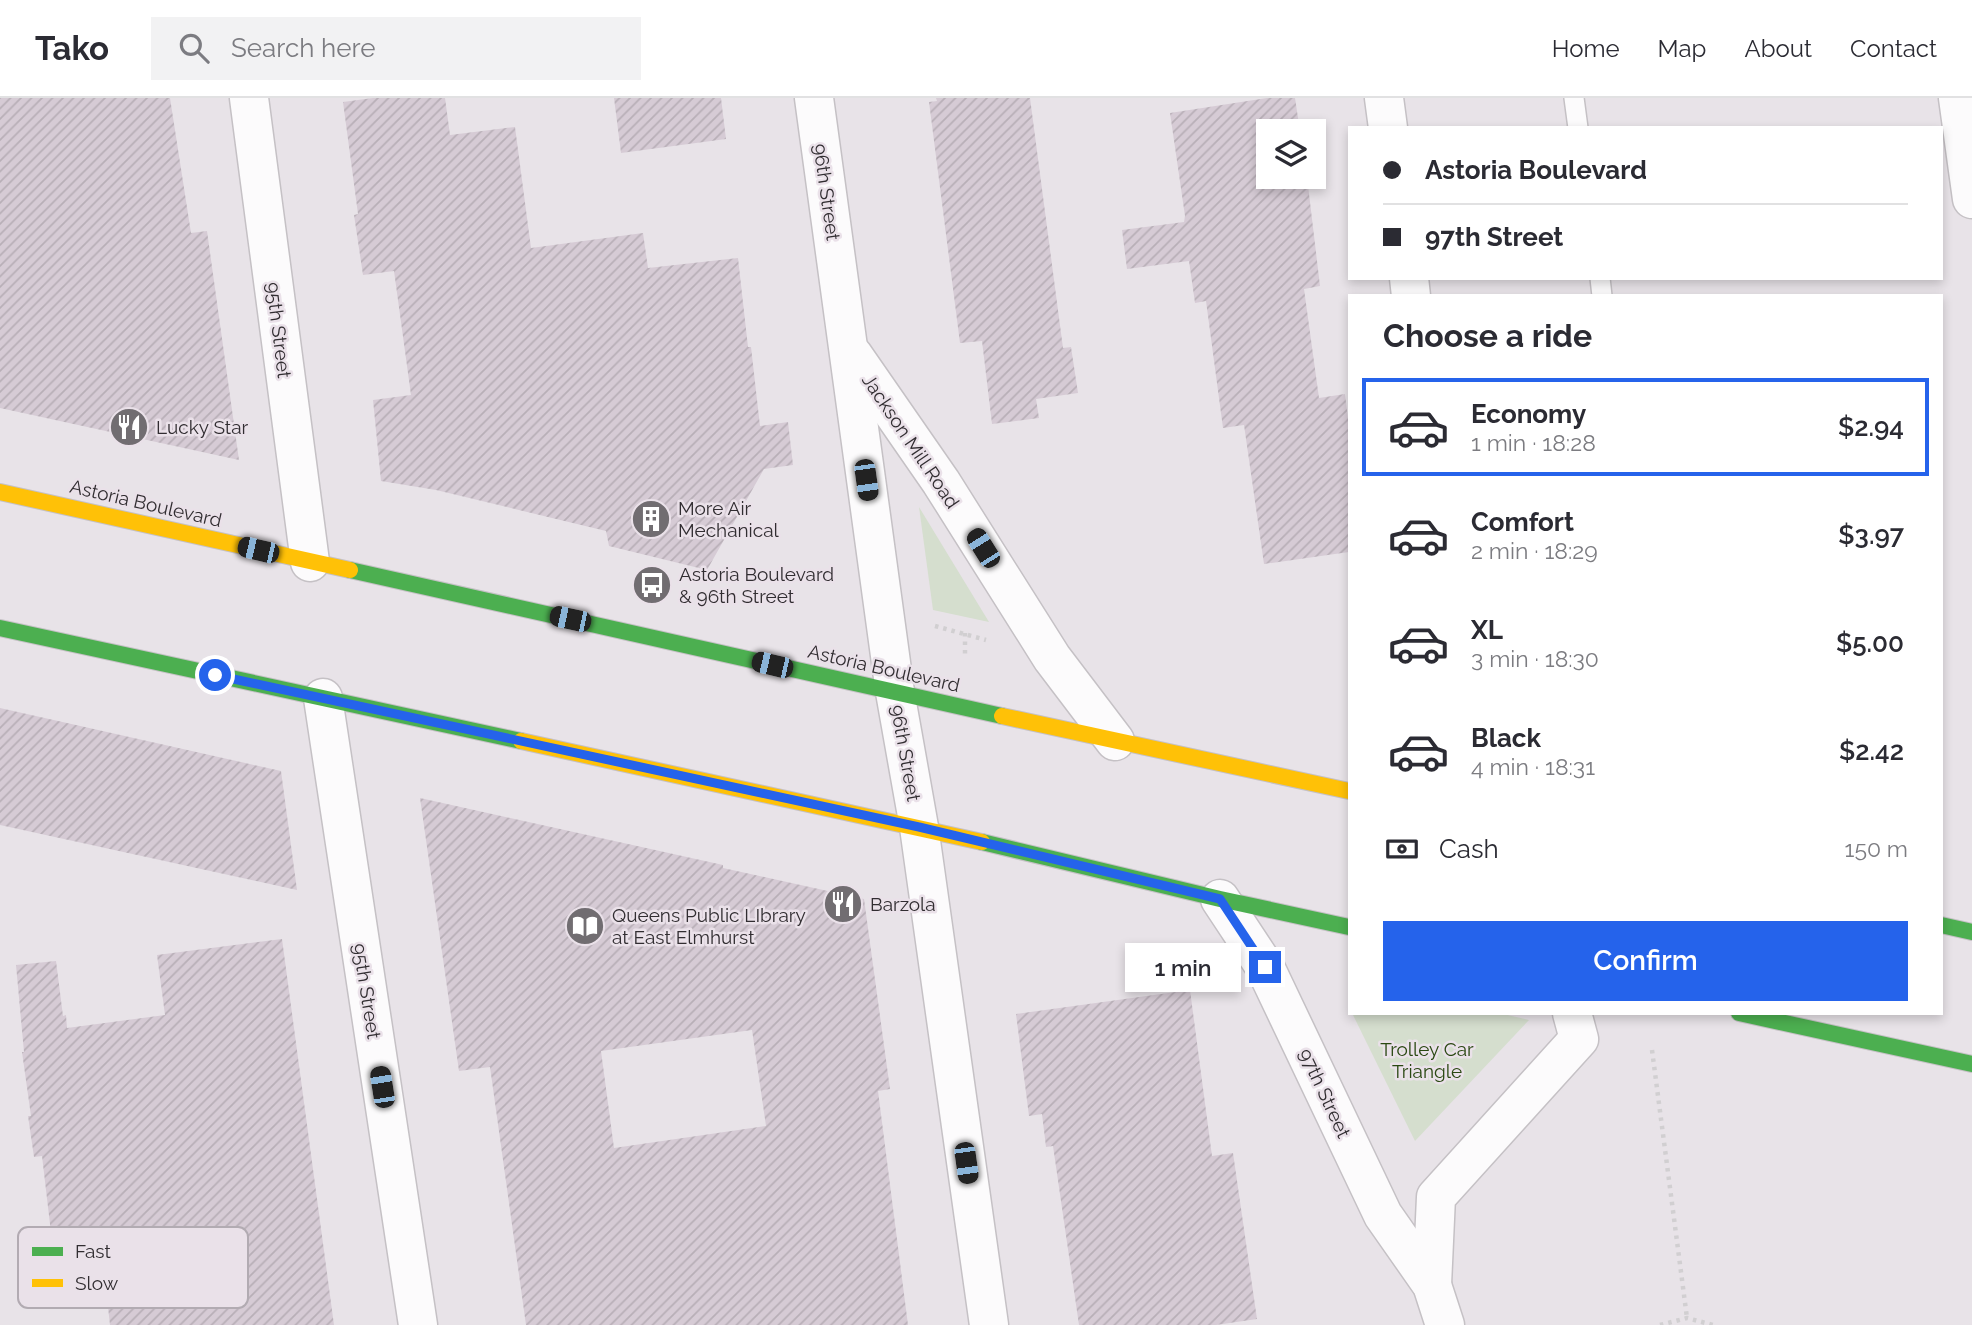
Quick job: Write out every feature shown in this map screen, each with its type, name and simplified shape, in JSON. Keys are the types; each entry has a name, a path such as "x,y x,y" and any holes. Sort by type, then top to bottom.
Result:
{"main road":[{"name":"Astoria Boulevard","path":"0,492 1348,791"},
{"path":"0,628 919,827 1348,927"},
{"path":"1943,925 1972,932"},
{"path":"1747,1015 1972,1064"}],"street":[{"name":"95th Street","path":"250,98 310,562"},
{"name":"96th Street","path":"814,98 895,692 919,827 989,1325"},
{"path":"1384,98 1388,126"},
{"path":"1958,98 1972,199"},
{"name":"Jackson Mill Road","path":"848,348 941,482 1052,658 1115,741"},
{"name":"95th Street","path":"323,698 418,1325"},
{"name":"97th Street","path":"1220,899 1265,967 1383,1215 1432,1285 1445,1325"},
{"name":"97th Street","path":"1432,1285 1436,1196 1579,1039 1573,1015"}],"lane":[{"path":"1574,98 1578,126"}],"path":[{"path":"935,626 991,642"},
{"path":"965,633 965,654"},
{"path":"1652,1050 1687,1318"},
{"path":"1660,1325 1687,1318 1713,1325"}],"green space":[{"path":"919,507 989,622 933,610"},
{"name":"Trolley Car Triangle","path":"1353,1015 1508,1015 1529,1020 1415,1141"}],"building":[{"path":"0,98 170,98 191,233 207,231 239,460 0,408"},
{"path":"373,98 445,98 450,135 515,127 531,248 643,233 648,268 738,258 760,426 788,422 793,465 764,469 707,570 609,546 606,531 436,490 381,481 373,400 411,395 394,271 363,275 354,215 358,214 343,102"},
{"path":"614,98 721,98 726,139 621,153"},
{"path":"936,98 1030,98 1063,348 1071,347 1078,393 1036,399 1039,418 992,424 982,341 960,343 929,102 937,101"},
{"path":"1267,98 1295,98 1298,119 1256,119 1256,189 1308,189 1320,286 1304,289 1319,398 1345,394 1348,419 1348,552 1264,564 1244,425 1223,428 1206,301 1195,303 1189,261 1127,269 1122,230 1184,222 1170,113"},
{"path":"0,708 281,771 297,890 0,825"},
{"path":"420,798 864,899 890,1089 878,1091 908,1325 526,1325 490,1067 459,1071","holes":["752,1030 766,1126 614,1148 601,1051"]},
{"path":"282,939 334,1325 110,1325 108,1308 248,1308 248,1227 50,1227 42,1156 34,1157 28,1116 31,1116 22,1052 16,965 56,961 67,1028 165,1015 157,955"},
{"path":"1190,990 1212,1156 1233,1153 1257,1319 1216,1325 1079,1325 1053,1146 1046,1147 1042,1114 1029,1116 1016,1014"}],"traffic: fast":[{"path":"350,570 1002,716"},
{"path":"0,628 521,741"},
{"path":"982,842 1348,927"},
{"path":"1943,925 1972,932"},
{"path":"1748,1015 1972,1064"}],"traffic: slow":[{"path":"0,492 350,570"},
{"path":"1002,716 1348,791"},
{"path":"521,741 982,842"}],"place":[{"name":"Lucky Star","path":"129,427"},
{"name":"More Air Mechanical","path":"651,519"},
{"name":"Astoria Boulevard & 96th Street","path":"652,585"},
{"name":"Barzola","path":"843,904"},
{"name":"Queens Public LIbrary at East Elmhurst","path":"585,926"}],"route":[{"path":"215,675 919,827 1220,899 1265,967"}]}
